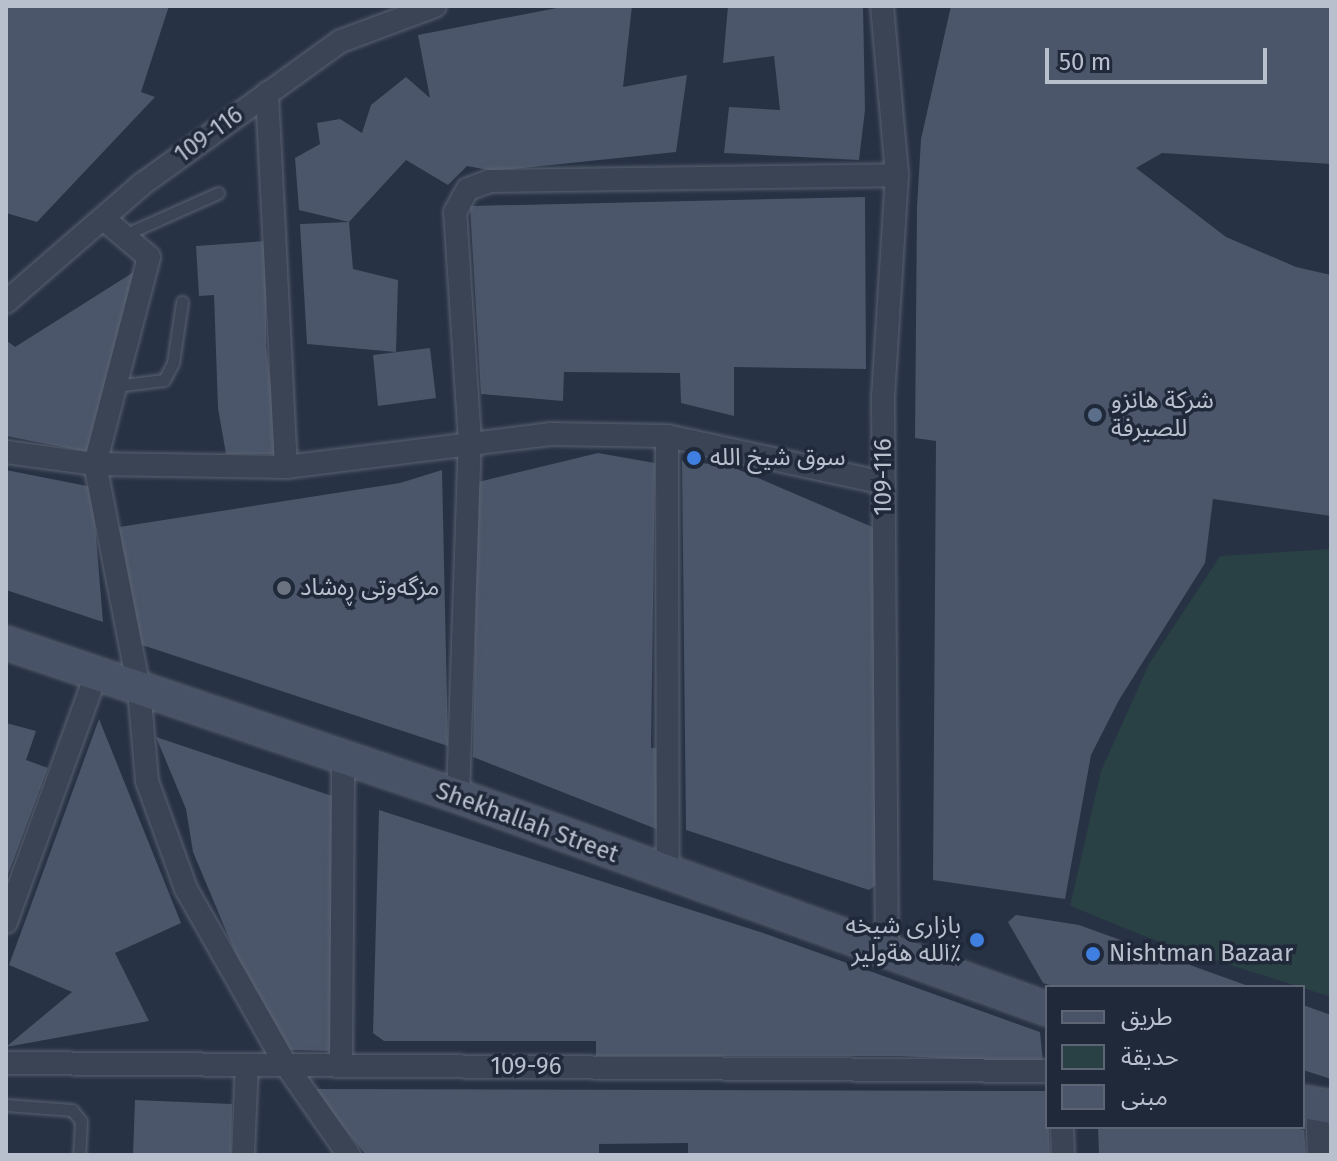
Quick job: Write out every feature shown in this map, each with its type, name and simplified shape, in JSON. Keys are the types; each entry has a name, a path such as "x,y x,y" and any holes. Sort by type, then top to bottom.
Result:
{"street":[{"name":"109-116","path":"6,302 105,220 141,185 341,41 435,6"},
{"name":"109-116","path":"882,6 897,175 883,396 887,950"},
{"path":"267,93 286,467"},
{"path":"458,796 470,442 455,212 468,189 490,181 897,175"},
{"path":"105,220 146,252 149,263 95,464 139,689 147,781 186,889 286,1065 349,1155"},
{"path":"6,452 95,464 286,467 551,434 667,436 884,483"},
{"path":"667,436 668,875"},
{"name":"Shekhallah Street","path":"6,643 458,796 668,875 1045,1008"},
{"path":"6,922 96,675"},
{"path":"341,1066 343,759"},
{"name":"109-96","path":"6,1063 1045,1071"},
{"path":"243,1155 247,1065"},
{"path":"1317,1105 1319,1155"},
{"path":"1062,1129 1063,1155"}],"lane":[{"path":"124,235 218,193"},
{"path":"116,386 164,380 173,363 182,302"},
{"path":"6,1105 72,1110 81,1121 79,1155"}],"green space":[{"path":"1331,549 1331,997 1305,989 1305,985 1293,985 1159,942 1070,906 1101,771 1149,664 1220,556"}],"building":[{"path":"6,6 169,6 141,92 155,97 37,222 6,213"},
{"path":"567,6 632,6 623,87 687,75 676,152 494,171 467,166 448,185 406,160 349,222 299,210 295,158 320,144 317,123 340,119 362,133 371,105 406,77 430,98 418,35"},
{"path":"728,6 863,6 865,110 859,160 724,153 729,107 780,110 774,56 723,63"},
{"path":"951,6 1331,6 1331,164 1162,153 1136,168 1226,237 1296,267 1331,275 1331,516 1213,499 1205,563 1119,700 1091,755 1065,899 933,880 936,441 915,438 917,207 921,139"},
{"path":"865,197 866,369 734,367 734,416 681,403 680,373 564,372 563,401 481,394 470,206"},
{"path":"349,222 353,269 398,280 396,352 307,344 300,224"},
{"path":"266,241 266,345 279,454 226,454 218,408 214,295 199,296 196,246"},
{"path":"137,270 88,452 6,436 6,340 15,347"},
{"path":"430,348 436,398 378,406 373,355"},
{"path":"598,453 655,463 651,748 662,748 664,832 473,757 478,482"},
{"path":"682,461 730,466 877,529 876,885 869,890 686,830"},
{"path":"6,470 92,487 103,622 6,590"},
{"path":"442,470 448,746 139,644 119,527 400,483"},
{"path":"99,719 181,923 115,953 149,1021 6,1047 72,992 9,965"},
{"path":"6,723 36,731 26,760 48,768 6,880"},
{"path":"156,737 332,796 334,1051 289,1050 245,976 193,852 186,809"},
{"path":"379,810 766,934 1040,1032 1043,1063 900,1056 596,1056 596,1041 384,1041 373,1033"},
{"name":"Nishtman Bazaar","path":"1016,915 1079,925 1245,985 1050,985 1043,983 1008,922"},
{"name":"Nishtman Bazaar","path":"1305,1006 1331,1015 1331,1079 1305,1071"},
{"path":"313,1089 1045,1091 1045,1129 1049,1129 1050,1155 688,1155 688,1143 599,1144 599,1155 366,1155"},
{"path":"135,1100 232,1104 231,1155 133,1155"},
{"path":"1098,1129 1301,1129 1304,1130 1306,1155 1099,1155"}],"place":[{"name":"شركة هانزو للصيرفة","path":"1095,415"},
{"name":"سوق شيخ الله","path":"694,458"},
{"name":"مزگەوتی ڕەشاد","path":"284,588"},
{"name":"بازاری شیخه الله هةولیر٪","path":"977,940"},
{"name":"Nishtman Bazaar","path":"1093,954"}]}
